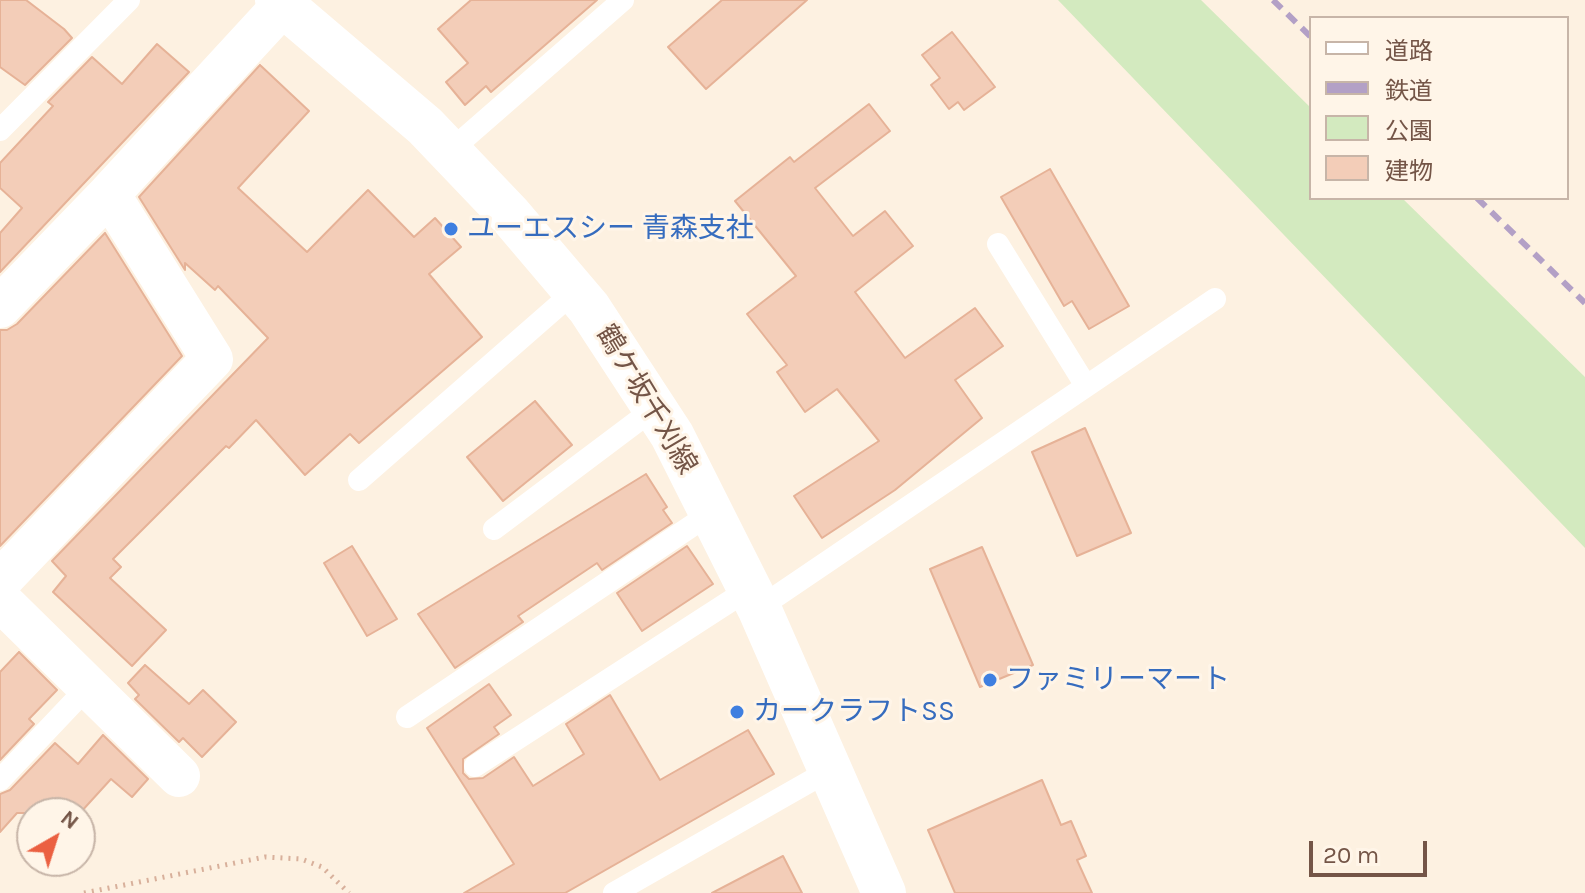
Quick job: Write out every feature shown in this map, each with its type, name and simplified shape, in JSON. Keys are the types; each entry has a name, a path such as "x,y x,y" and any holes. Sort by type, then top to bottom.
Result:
{"main road":[{"name":"鶴ケ坂千刈線","path":"283,2 425,126 510,215 575,291 655,408 672,435 754,598 884,893"}],"street":[{"path":"0,307 109,194 283,2"},
{"path":"109,194 212,359 2,602 179,776"}],"lane":[{"path":"0,130 129,0"},
{"path":"450,151 623,0"},
{"path":"998,244 1086,386"},
{"path":"359,480 575,291"},
{"path":"475,766 754,598 1086,386 1215,299"},
{"path":"494,529 655,408"},
{"path":"407,717 711,513"},
{"path":"0,780 88,687"},
{"path":"614,893 830,770"}],"path":[{"path":"84,893 265,857 301,859 322,867 349,893"}],"green space":[{"path":"1058,0 1201,0 1309,106 1309,200 1404,200 1585,377 1585,548"}],"building":[{"path":"0,0 26,0 72,38 25,85 0,67"},
{"path":"471,0 597,0 491,92 486,86 465,105 446,82 468,63 438,29"},
{"path":"722,0 807,0 706,89 668,47"},
{"path":"952,32 995,87 964,110 958,102 949,109 931,85 940,78 922,55"},
{"path":"157,44 189,72 0,272 0,233 22,208 0,188 0,163 53,106 48,102 92,57 122,84"},
{"path":"260,65 309,111 238,188 307,252 368,190 414,237 435,218 461,247 429,274 482,337 359,443 350,434 305,475 256,420 229,448 226,446 113,559 121,567 110,578 166,630 132,666 53,592 66,576 52,561 268,338 218,286 215,290 185,263 185,270 139,197"},
{"path":"869,104 890,131 815,188 853,236 885,211 913,246 855,292 905,358 975,308 1003,346 955,380 982,418 895,490 822,538 794,496 879,441 837,389 805,412 777,372 787,365 747,314 796,276 735,201 790,157 794,162"},
{"path":"1050,169 1129,306 1089,329 1072,301 1064,306 1001,197"},
{"path":"105,233 182,356 0,546 0,330 17,324"},
{"path":"535,401 572,445 503,501 467,457"},
{"path":"1085,428 1131,533 1077,556 1032,452"},
{"path":"646,474 667,507 663,510 672,523 602,570 597,563 518,616 523,622 455,668 418,614"},
{"path":"352,546 397,619 367,636 324,563"},
{"path":"687,546 713,584 642,631 617,593"},
{"path":"982,547 1033,665 980,687 930,569"},
{"path":"19,652 57,690 29,719 34,724 0,760 0,672"},
{"path":"145,665 189,704 203,690 236,722 202,757 183,738 179,742 135,699 139,695 128,683"},
{"path":"489,684 511,715 494,727 499,734 463,759 463,773 469,779 483,778 514,757 533,786 584,754 566,724 610,695 660,780 748,730 774,774 565,893 464,893 514,864 427,728"},
{"path":"103,735 148,779 132,797 111,779 95,797 16,797 16,814 0,832 0,794 10,790 55,743 78,764"},
{"path":"1042,780 1061,825 1071,821 1086,856 1077,860 1092,893 955,893 928,830"},
{"path":"783,856 802,893 712,893"}],"railway":[{"path":"1273,0 1309,35"},
{"path":"1479,200 1585,303"}],"place":[{"name":"ユーエスシー 青森支社","path":"451,229"},
{"name":"ファミリーマート","path":"990,680"},
{"name":"カークラフトSS","path":"737,712"}]}
